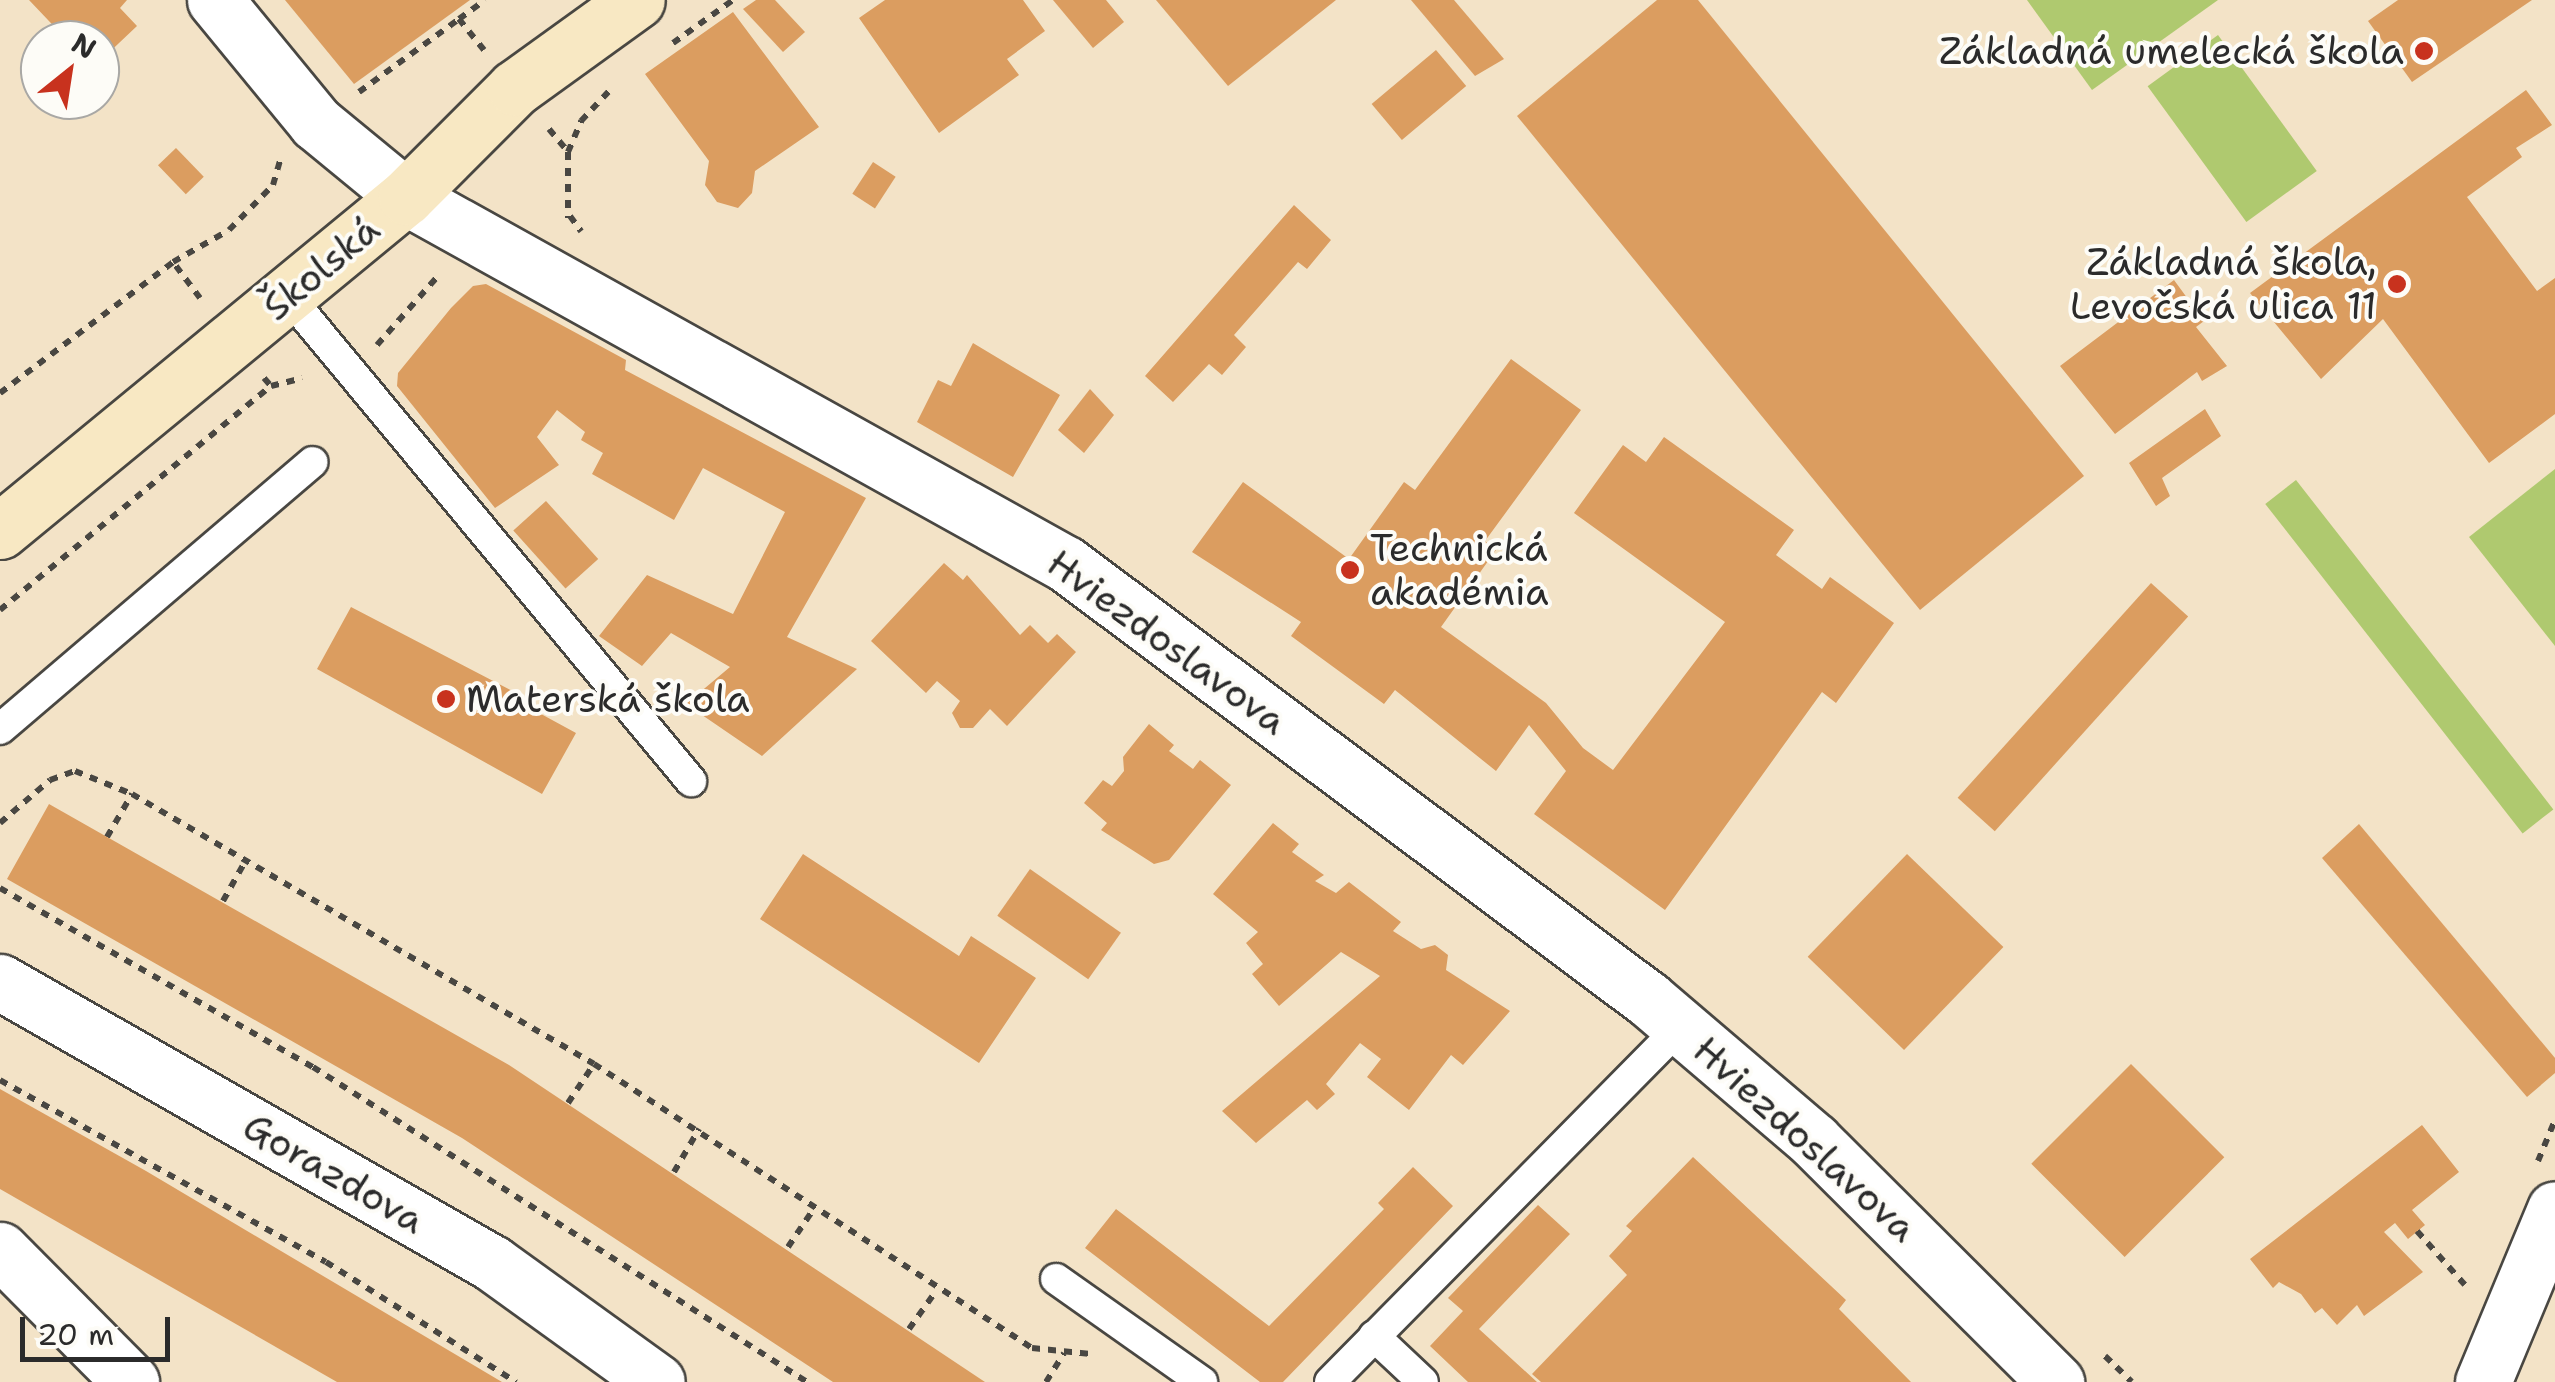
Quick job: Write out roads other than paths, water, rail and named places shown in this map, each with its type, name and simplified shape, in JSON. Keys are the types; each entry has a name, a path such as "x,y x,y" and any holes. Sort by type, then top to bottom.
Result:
{"main road":[{"name":"Školská","path":"0,531 406,197 515,88 637,0"}],"street":[{"name":"Hviezdoslavova","path":"214,0 316,123 406,197 1066,564 1681,1026 1814,1141 2030,1372"},
{"name":"Gorazdova","path":"0,982 492,1263 658,1382"},
{"path":"2483,1382 2555,1209"},
{"path":"0,1250 130,1382"}],"lane":[{"path":"288,296 690,781"},
{"path":"0,730 313,462"},
{"path":"1330,1382 1681,1026"},
{"path":"1056,1279 1202,1382"},
{"path":"1374,1336 1423,1382"}],"place":[{"name":"Základná umelecká škola","path":"2424,51"},
{"name":"Základná škola, Levočská ulica 11","path":"2397,284"},
{"name":"Technická akadémia","path":"1350,570"},
{"name":"Materská škola","path":"446,699"}]}
